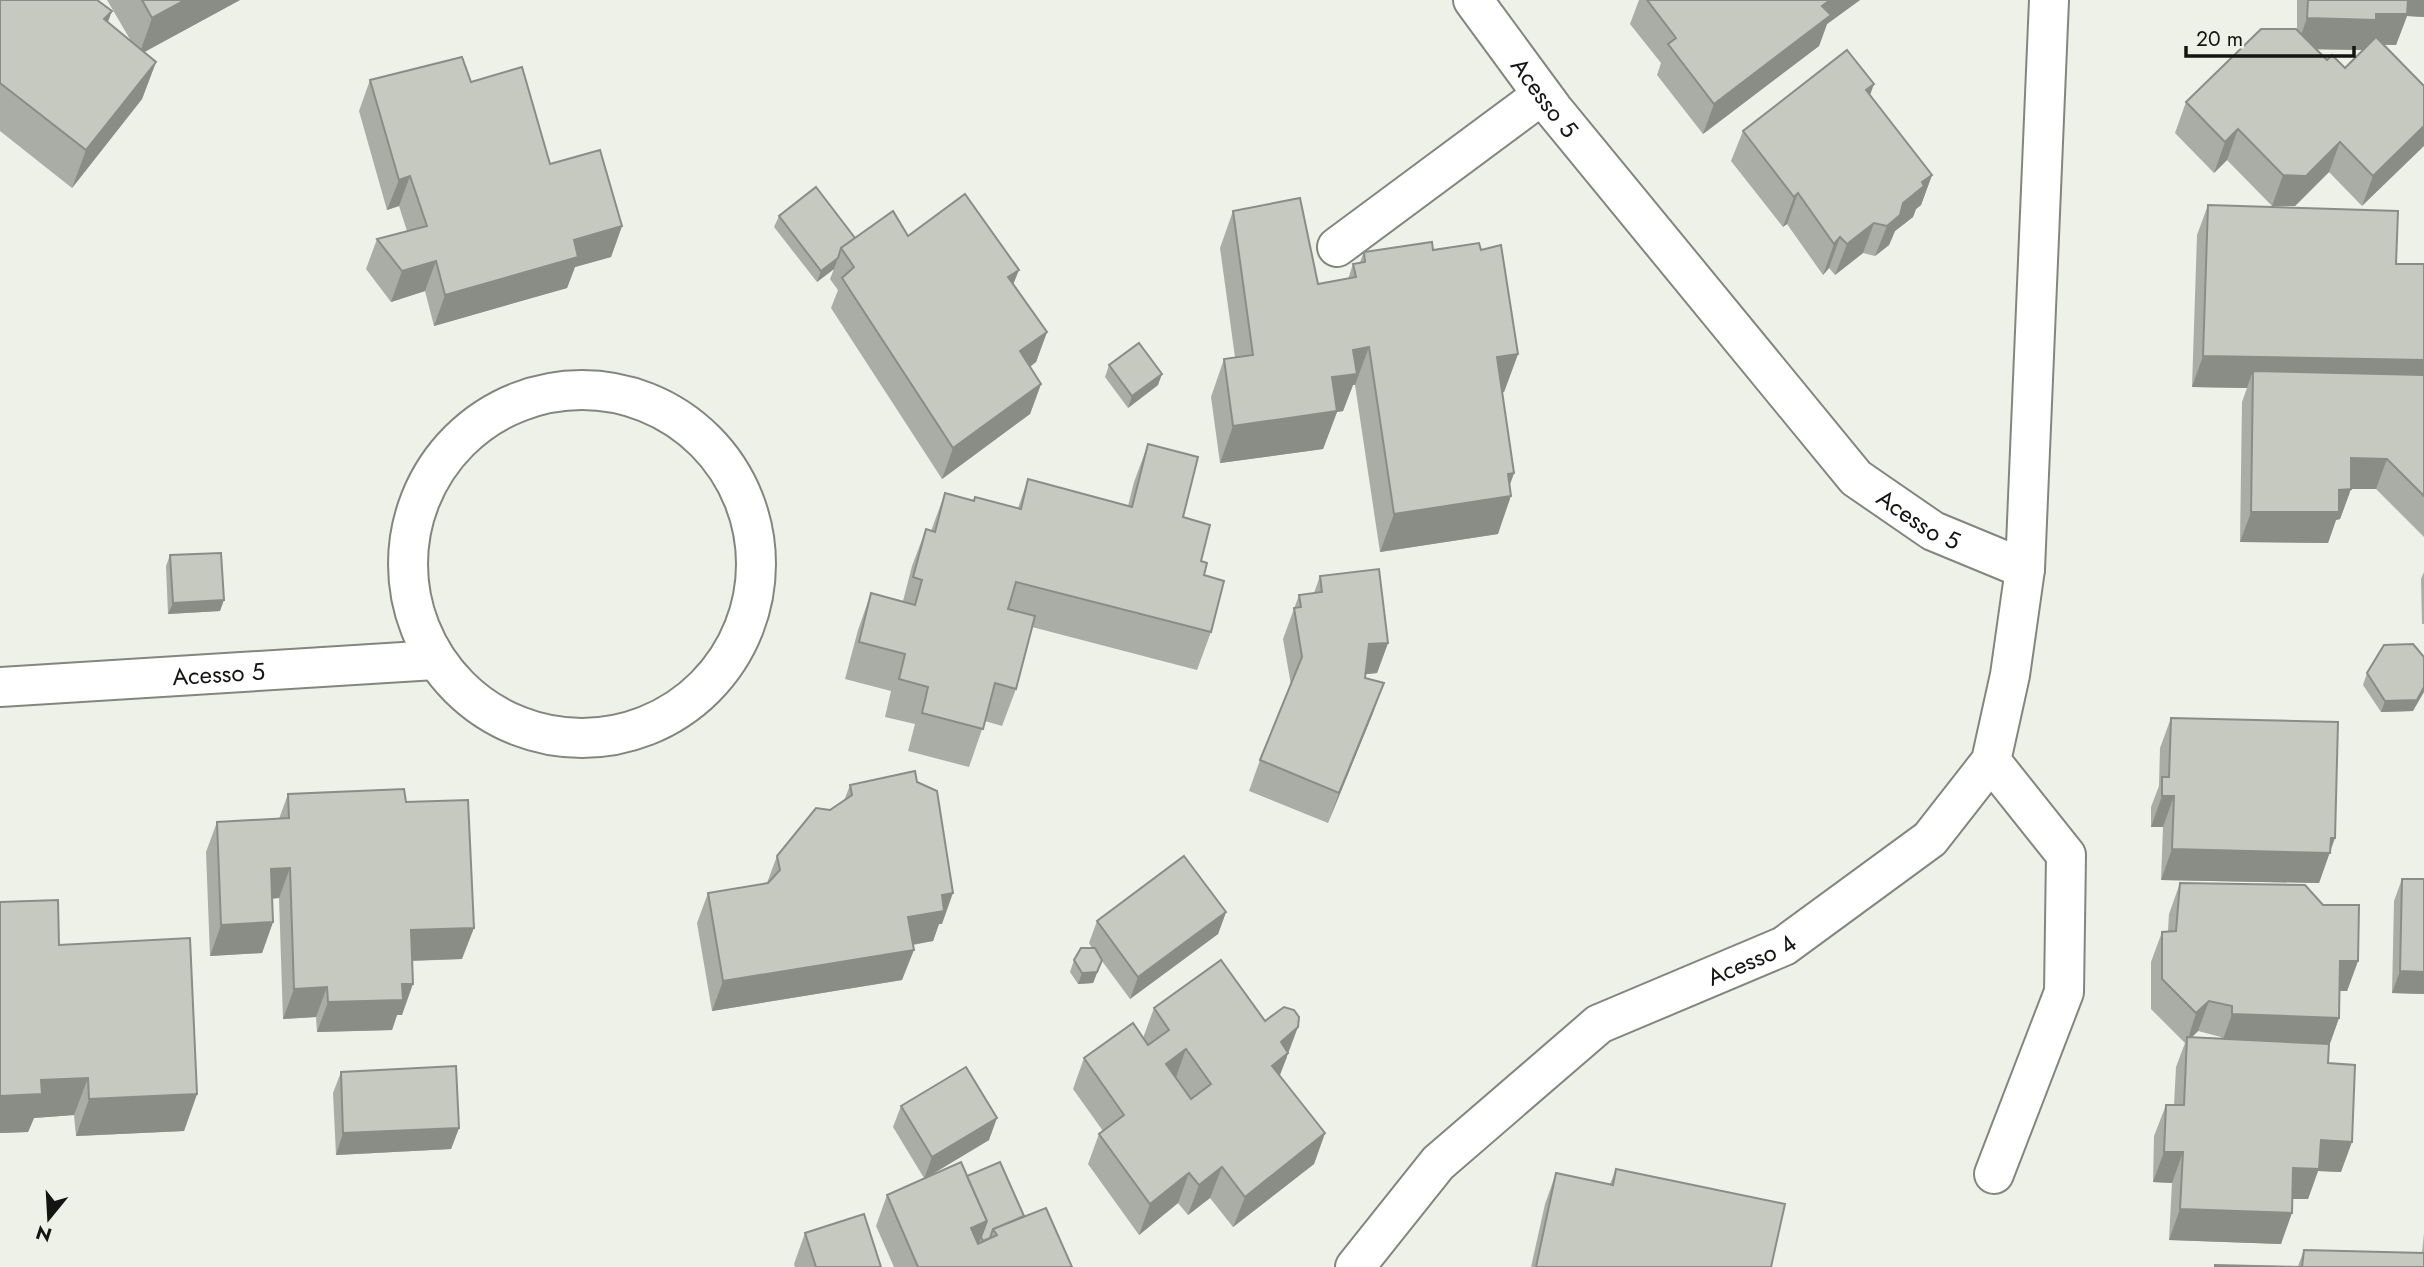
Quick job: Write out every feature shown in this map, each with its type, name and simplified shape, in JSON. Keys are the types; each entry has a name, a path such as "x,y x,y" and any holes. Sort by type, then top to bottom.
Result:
{"street":[{"name":"Acesso 5","path":"1473,0 1542,95 1856,478 1933,531 2025,569"},
{"path":"2025,569 2049,0"},
{"path":"1337,247 1542,95"},
{"path":"572,389 632,396 687,424 729,468 753,524 757,578 745,630 716,676 676,711 626,733 572,738 519,727 471,700 435,660 411,604 407,543 425,485 461,436 512,403 572,389"},
{"name":"Acesso 4","path":"1354,1267 1438,1163 1599,1024 1784,946 1930,839 1991,761 2010,675 2025,569"},
{"name":"Acesso 5","path":"0,687 435,660"},
{"path":"1991,761 2066,855 2064,992 1994,1174"}],"building":[{"path":"0,0 97,0 112,11 104,19 156,62 86,150 0,83"},
{"path":"142,0 185,0 152,18"},
{"path":"1647,0 1830,0 1822,6 1831,15 1714,104 1668,44 1676,38"},
{"path":"2308,0 2408,0 2407,14 2376,14 2376,20 2307,18"},
{"path":"2261,29 2296,29 2327,60 2332,55 2345,68 2376,37 2424,86 2424,126 2373,176 2340,142 2306,176 2283,175 2238,129 2225,142 2186,102"},
{"path":"1847,50 1874,84 1866,90 1932,175 1922,182 1924,186 1903,203 1900,215 1887,226 1874,223 1847,244 1840,237 1834,244 1798,193 1794,197 1743,131"},
{"path":"462,57 471,82 522,67 550,164 600,150 622,226 574,240 578,257 445,295 436,261 402,271 377,239 427,226 410,176 399,180 370,80"},
{"path":"816,187 855,238 841,248 838,258 821,271 779,216"},
{"path":"965,194 1019,270 1008,277 1047,332 1020,351 1041,384 953,448 842,278 854,267 841,248 893,211 908,236"},
{"path":"1300,198 1318,284 1356,277 1353,264 1365,262 1364,252 1432,242 1433,250 1479,243 1481,250 1501,245 1518,354 1497,357 1514,473 1508,474 1511,496 1394,514 1369,347 1353,350 1357,374 1332,377 1337,411 1233,426 1224,359 1253,355 1233,211"},
{"path":"2208,205 2398,211 2396,264 2424,264 2424,360 2203,356"},
{"path":"1139,343 1162,374 1132,396 1109,365"},
{"path":"2253,371 2424,375 2424,496 2387,459 2351,458 2351,489 2339,490 2339,512 2251,512"},
{"path":"1148,444 1198,457 1183,517 1210,525 1201,561 1207,563 1204,575 1224,581 1211,632 1016,582 1008,609 1035,616 1016,689 995,683 983,729 922,713 928,687 899,679 905,654 859,642 871,593 915,605 922,580 913,577 926,529 935,532 945,493 974,501 975,497 1021,509 1028,479 1132,507"},
{"path":"221,553 224,600 173,603 170,555"},
{"path":"1379,569 1388,643 1369,644 1365,678 1384,683 1339,793 1260,760 1302,657 1294,608 1301,607 1299,595 1322,592 1320,576"},
{"path":"2413,644 2424,657 2424,687 2417,700 2385,701 2367,673 2384,645"},
{"path":"2171,718 2338,722 2335,838 2331,838 2330,853 2172,849 2174,796 2162,796 2162,777 2169,777"},
{"path":"915,771 917,782 937,791 953,893 942,895 944,911 908,917 914,950 723,981 708,893 768,883 780,870 777,856 816,808 830,810 852,795 850,785"},
{"path":"404,789 406,802 468,800 474,928 411,930 413,984 402,984 403,1000 328,1002 327,987 294,989 290,868 271,869 273,922 221,925 217,822 289,818 288,794"},
{"path":"1184,856 1226,912 1138,977 1097,921"},
{"path":"2402,879 2424,879 2424,972 2400,971"},
{"path":"2180,883 2305,885 2323,905 2359,905 2358,961 2340,961 2339,1018 2232,1014 2232,1006 2209,1001 2196,1013 2162,979 2162,932 2176,931"},
{"path":"58,900 59,945 190,938 197,1094 89,1099 88,1078 41,1080 42,1094 0,1096 0,902"},
{"path":"1081,948 1095,948 1102,960 1097,972 1082,973 1074,960"},
{"path":"1221,960 1265,1021 1284,1007 1294,1010 1299,1017 1298,1027 1281,1042 1288,1053 1272,1066 1325,1133 1245,1197 1222,1167 1199,1185 1189,1173 1150,1204 1099,1134 1124,1115 1084,1058 1133,1023 1148,1045 1169,1030 1154,1008","holes":["1186,1049 1211,1084 1191,1099 1166,1064"]},
{"path":"2187,1037 2329,1044 2328,1063 2355,1065 2352,1142 2321,1140 2319,1169 2293,1168 2292,1213 2180,1209 2183,1152 2164,1152 2166,1105 2184,1105"},
{"path":"456,1066 459,1128 343,1133 341,1072"},
{"path":"966,1067 997,1118 932,1157 901,1106"},
{"path":"961,1162 987,1221 971,1228 978,1244 997,1235 993,1229 1046,1208 1072,1267 918,1267 887,1195"},
{"path":"1000,1162 1024,1216 993,1229 990,1238 983,1241 981,1237 987,1221 967,1176"},
{"path":"1616,1169 1785,1204 1771,1267 1536,1267 1556,1173 1613,1185"},
{"path":"864,1214 881,1267 816,1267 805,1233"},
{"path":"2304,1250 2424,1253 2424,1267 2302,1267"},
{"path":"2215,1265 2302,1267 2215,1267"}]}
